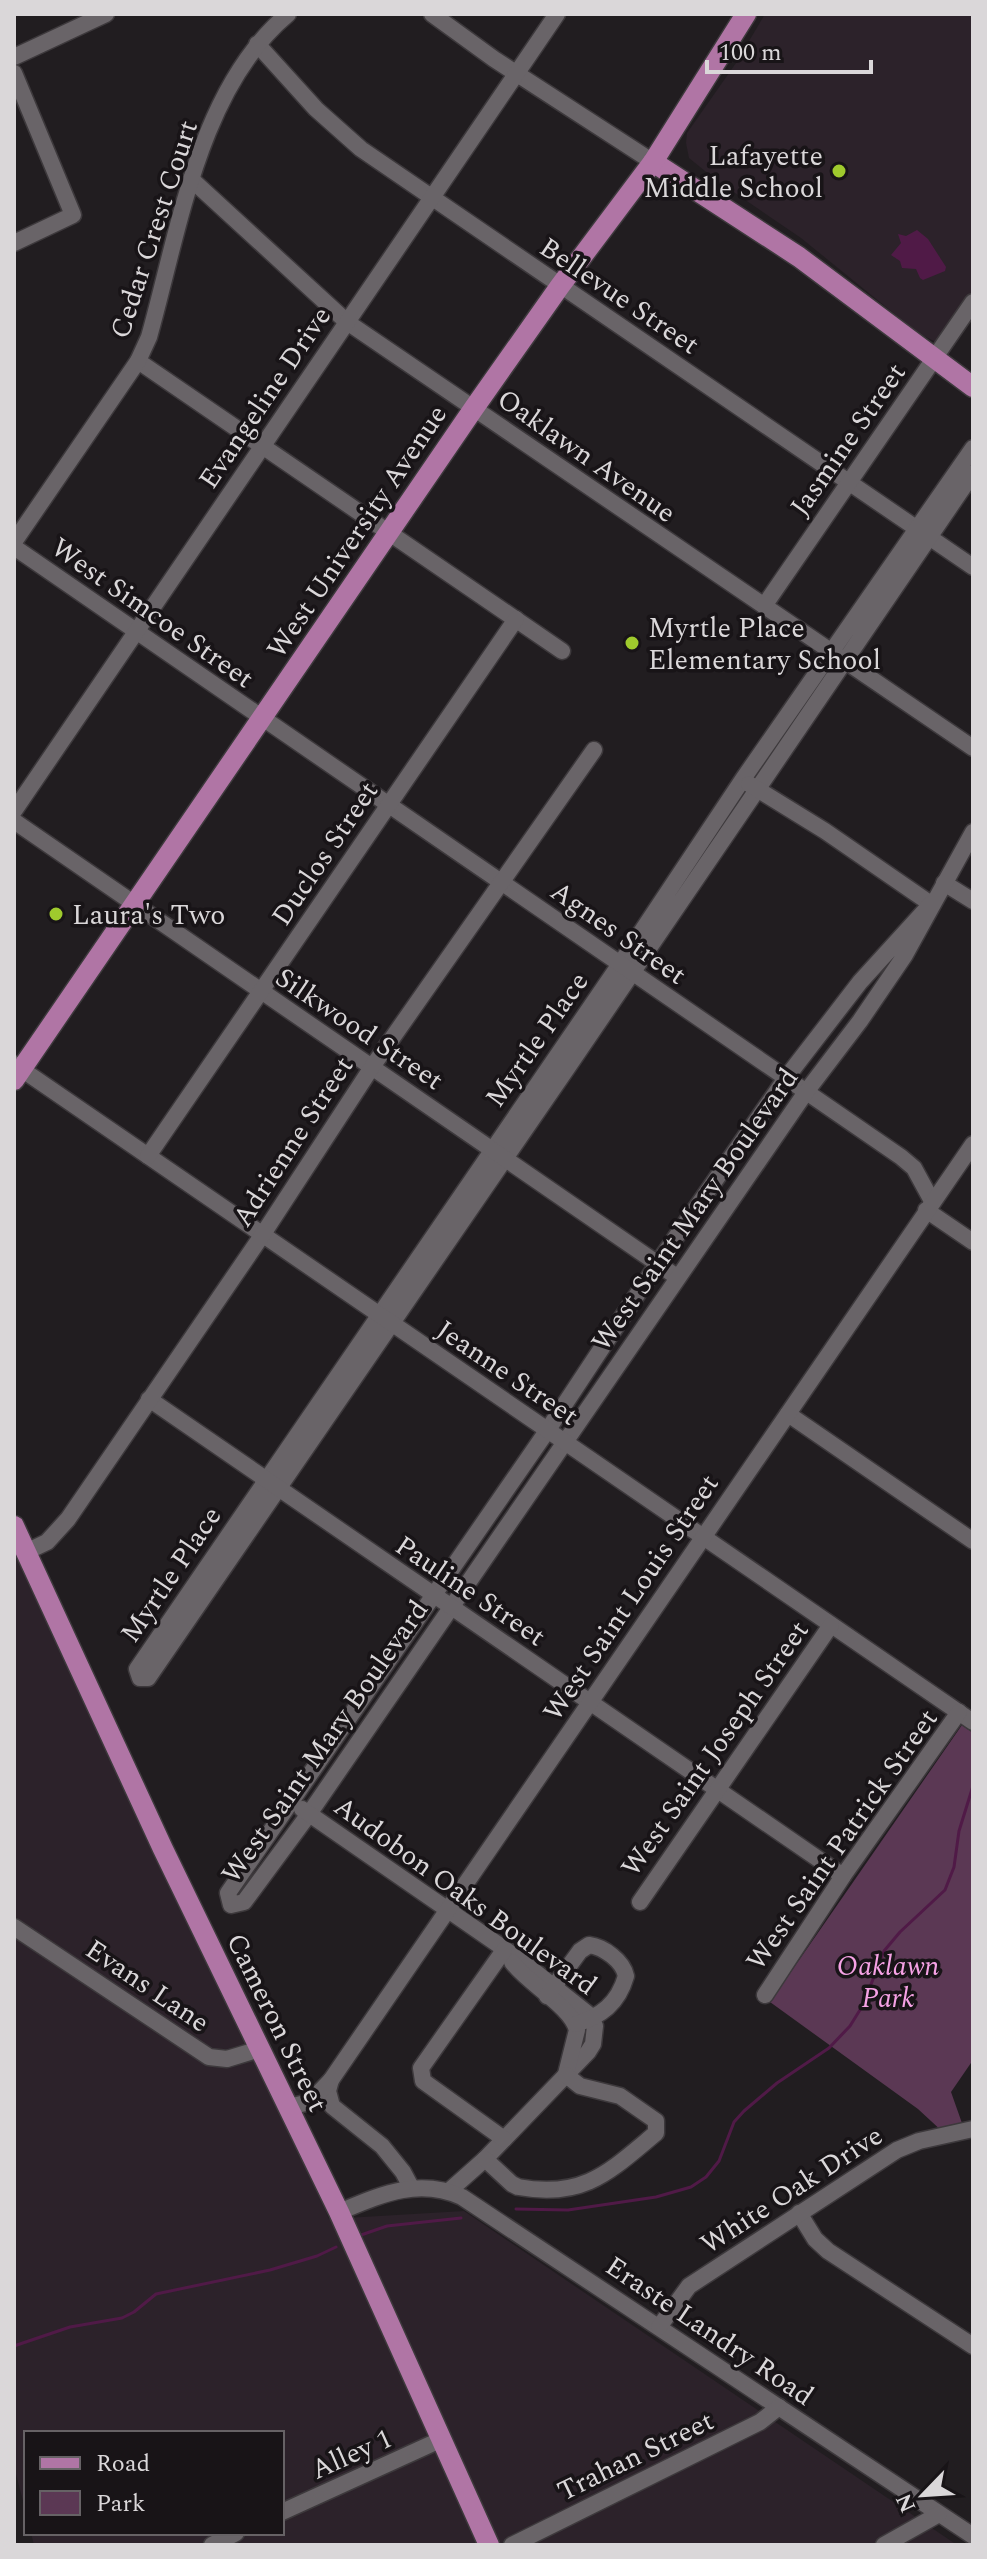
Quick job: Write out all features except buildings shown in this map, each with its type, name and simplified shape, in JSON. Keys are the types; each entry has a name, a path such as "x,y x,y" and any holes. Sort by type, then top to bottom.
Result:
{"main road":[{"name":"West University Avenue","path":"16,1071 135,905 474,408 653,162 746,14"},
{"path":"653,162 799,257 973,387"},
{"name":"Cameron Street","path":"14,1526 116,1750 339,2212 489,2545"}],"street":[{"path":"14,57 106,14"},
{"name":"Cedar Crest Court","path":"14,545 138,361 149,337 191,179 216,115 257,44 288,14"},
{"path":"432,14 470,43 653,162"},
{"name":"Evangeline Drive","path":"14,811 557,14"},
{"name":"Bellevue Street","path":"257,44 337,129 433,199 973,567"},
{"path":"14,73 73,215 14,243"},
{"name":"Oaklawn Avenue","path":"191,179 347,322 973,748"},
{"name":"Jasmine Street","path":"764,606 973,302"},
{"path":"138,361 562,651"},
{"name":"Myrtle Place","path":"272,1485 137,1669 140,1678 148,1678 272,1485 923,533 973,448"},
{"name":"Myrtle Place","path":"923,533 973,473"},
{"name":"West Simcoe Street","path":"14,545 262,719"},
{"name":"Duclos Street","path":"148,1156 516,619"},
{"name":"Agnes Street","path":"262,719 901,1157 914,1168 929,1206 973,1242"},
{"name":"Adrienne Street","path":"26,1552 47,1542 68,1519 263,1234 372,1067 594,750"},
{"path":"750,784 931,904"},
{"name":"Silkwood Street","path":"14,821 677,1277"},
{"name":"West Saint Mary Boulevard","path":"931,904 860,982 786,1078 228,1893 231,1905 244,1902 309,1814 677,1277 806,1092 860,1021 905,955 973,832"},
{"path":"944,883 973,901"},
{"name":"Jeanne Street","path":"16,1071 263,1234 966,1717"},
{"name":"West Saint Louis Street","path":"331,2080 973,1144"},
{"name":"Pauline Street","path":"149,1399 843,1876"},
{"path":"788,1414 973,1541"},
{"name":"West Saint Joseph Street","path":"640,1902 831,1625"},
{"name":"West Saint Patrick Street","path":"765,1995 843,1876 966,1717"},
{"name":"Audobon Oaks Boulevard","path":"290,1801 448,1909 504,1950 551,1991"},
{"name":"Evans Lane","path":"14,1927 209,2057 227,2059 260,2049"},
{"path":"449,2191 485,2159 566,2075 577,2030 584,2022 606,2010 623,1986 626,1976 619,1961 597,1946 589,1945 580,1951 551,1991 570,2016 584,2022"},
{"path":"504,1950 421,2068 420,2075 423,2081 504,2139"},
{"path":"485,2159 518,2187 564,2190 595,2179 656,2133 656,2121 620,2096 580,2086 566,2075"},
{"path":"288,2107 310,2102 331,2080"},
{"path":"331,2080 328,2091 332,2106 382,2146 411,2187"},
{"name":"White Oak Drive","path":"659,2327 689,2286 799,2213 907,2145 973,2129"},
{"name":"Eraste Landry Road","path":"339,2212 411,2187 449,2191 481,2208 973,2536"},
{"path":"799,2213 815,2239 828,2251 973,2346"},
{"name":"Trahan Street","path":"512,2545 754,2425 779,2407"},
{"name":"Alley 1","path":"284,2511 440,2440"},
{"path":"884,2545 939,2514"},
{"path":"212,2545 232,2535"}],"shaded area":[{"name":"Lafayette Middle School","path":"765,14 973,14 973,293 936,342 918,333 801,238 689,158 687,133 736,63"},
{"path":"917,230 928,239 946,267 945,271 923,280 916,269 902,268 900,261 891,255 901,243 898,234 906,236"},
{"path":"14,1518 329,2219 464,2211 957,2545 34,2545 32,2535 284,2535 284,2431 24,2431 24,2504 14,2467"}],"green space":[{"name":"Oaklawn Park","path":"962,1725 973,1733 973,2060 951,2092 963,2126 944,2133 918,2109 770,2002"}],"waterway":[{"path":"516,2209 568,2210 656,2197 691,2187 706,2177 719,2161 734,2122 744,2111 777,2083 829,2048 850,2026 863,2005 884,1951 945,1890 954,1867 959,1831 973,1786"},
{"path":"361,2235 387,2226 461,2218"},
{"path":"14,2346 70,2327 122,2318 156,2294 270,2270 336,2247"}],"place":[{"name":"Lafayette Middle School","path":"839,171"},
{"name":"Myrtle Place Elementary School","path":"632,643"},
{"name":"Laura's Two","path":"56,914"}]}
